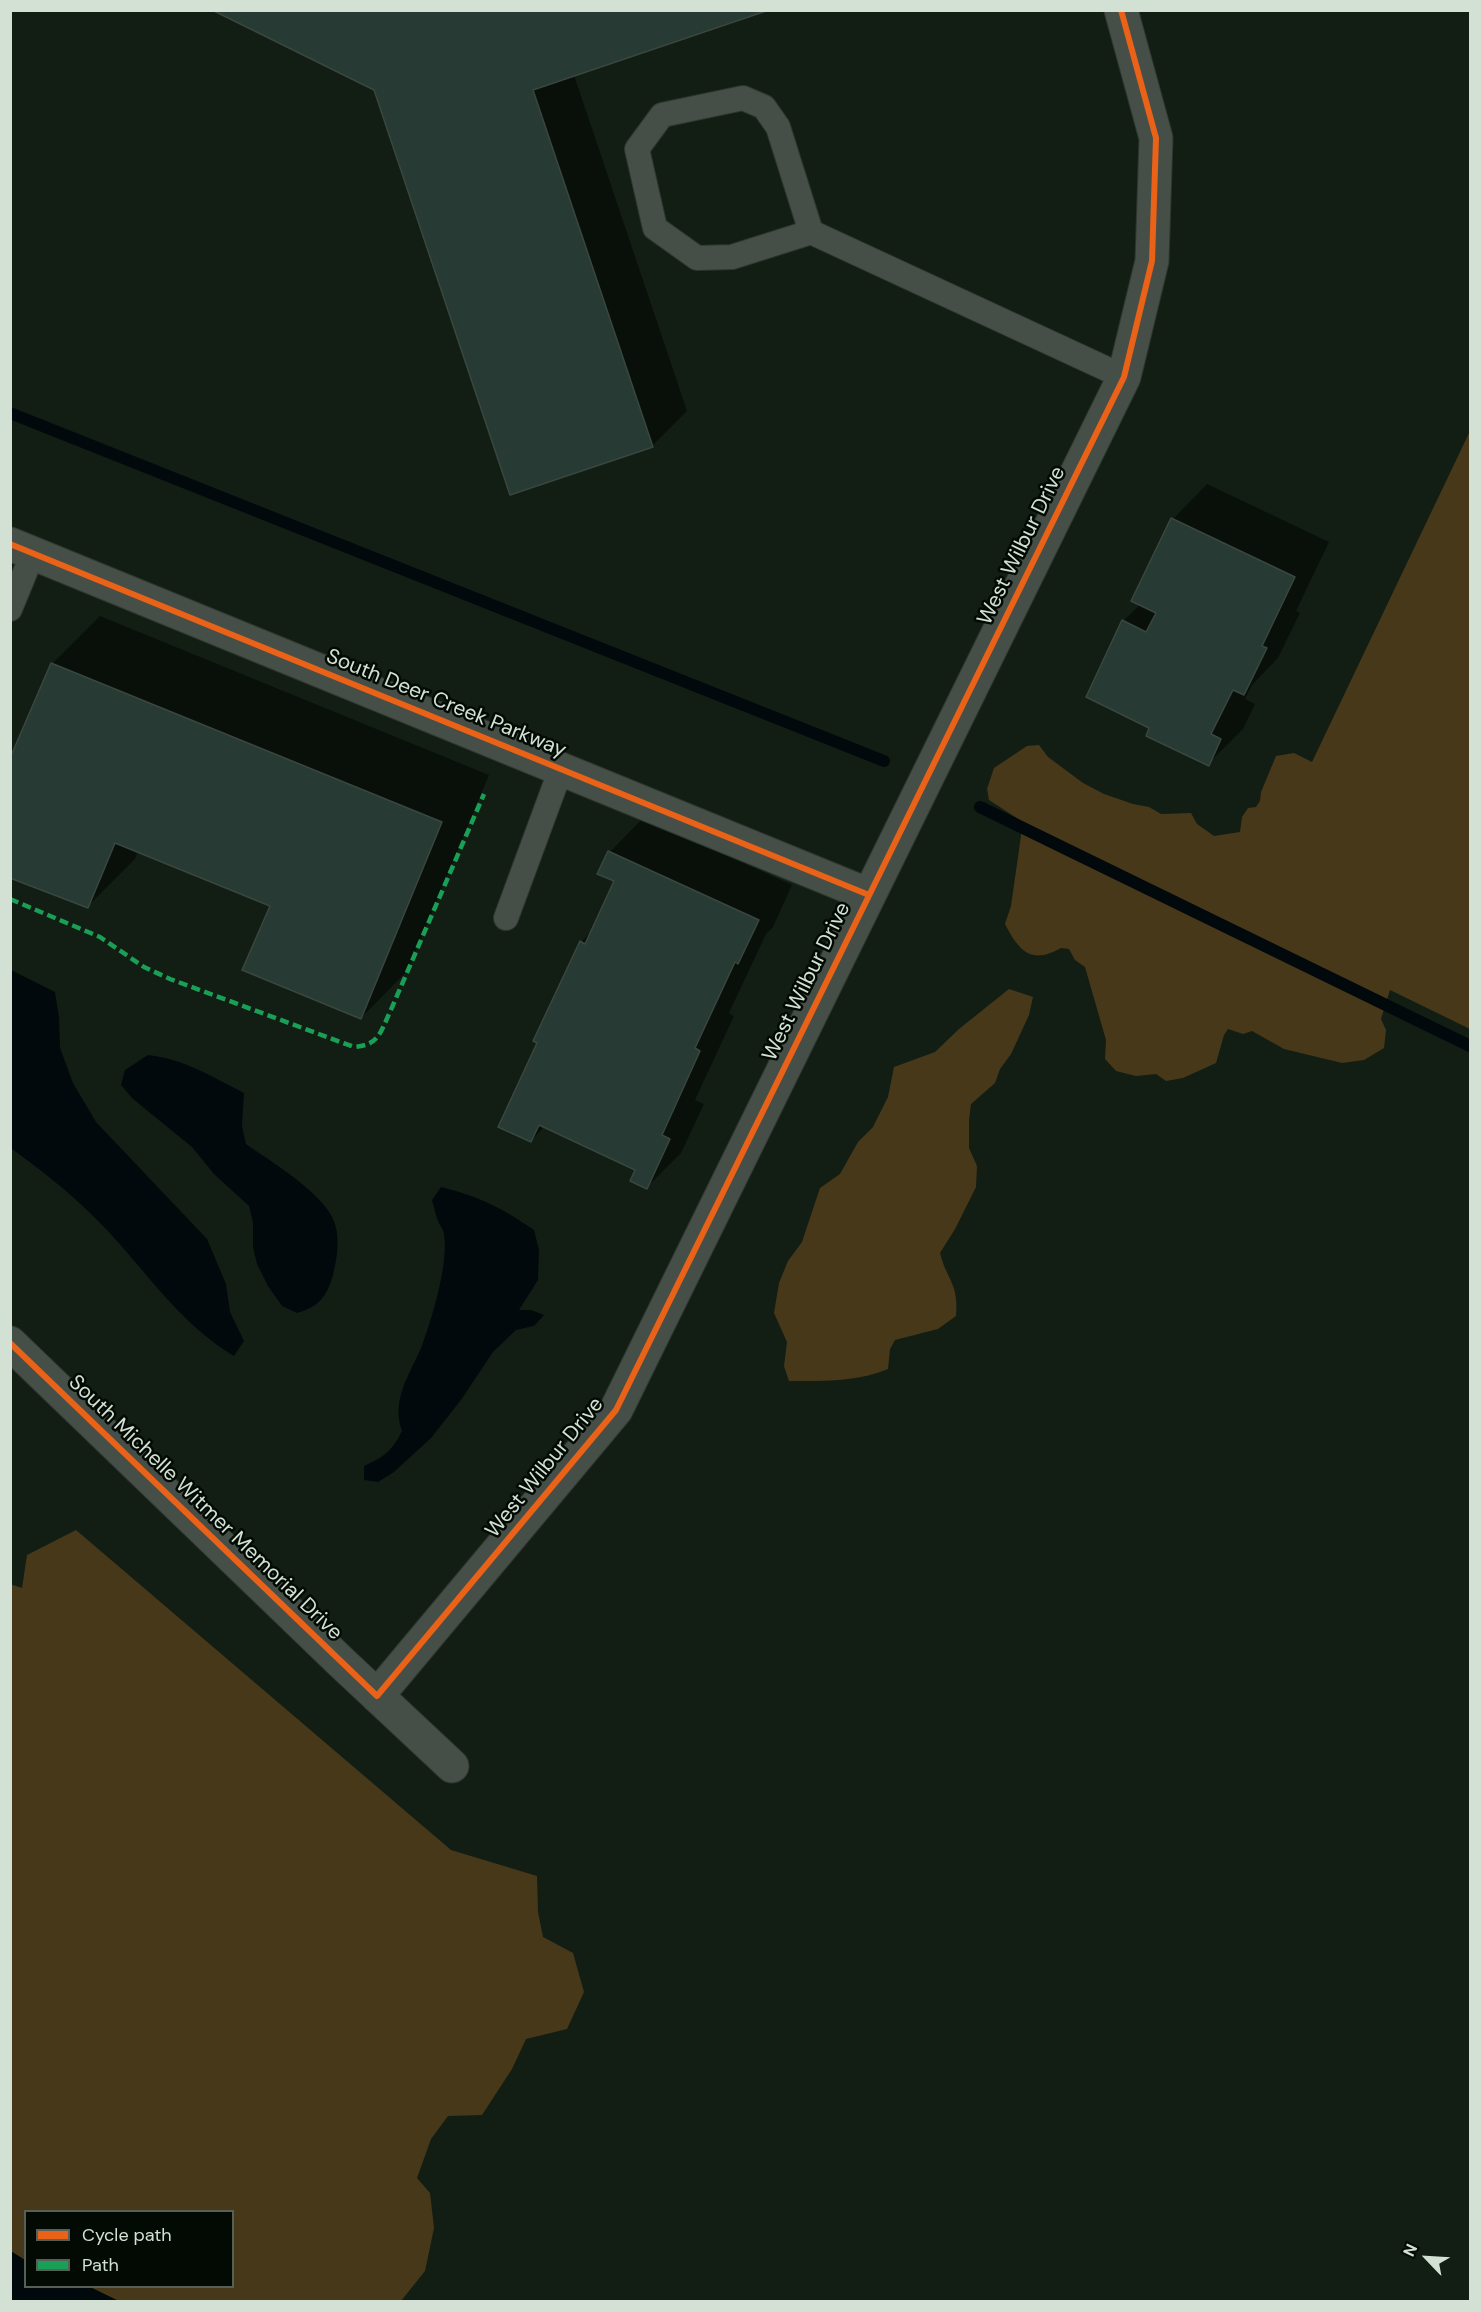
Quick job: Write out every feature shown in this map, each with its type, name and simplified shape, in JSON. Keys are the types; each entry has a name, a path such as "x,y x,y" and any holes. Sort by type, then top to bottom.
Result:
{"street":[{"name":"West Wilbur Drive","path":"377,1696 616,1410 1124,377 1152,261 1156,138 1121,10"},
{"name":"South Deer Creek Parkway","path":"22,549 868,895"},
{"name":"South Michelle Witmer Memorial Drive","path":"10,1343 452,1766"}],"lane":[{"path":"811,232 778,127 764,107 743,98 662,115 637,149 655,228 697,258 732,257 811,232 1124,377"},
{"path":"10,609 22,549"},
{"path":"506,918 561,769"}],"shaded area":[{"path":"1470,431 1470,1029 1390,990 1381,1019 1386,1030 1384,1048 1364,1060 1342,1063 1284,1049 1252,1031 1243,1034 1228,1029 1216,1063 1183,1078 1166,1081 1156,1074 1136,1076 1116,1071 1105,1059 1106,1040 1085,967 1075,960 1069,949 1061,948 1042,955 1027,952 1015,942 1005,924 1011,906 1023,822 989,800 987,789 994,768 1027,746 1039,745 1048,757 1083,783 1104,794 1149,807 1161,814 1191,813 1197,824 1214,836 1240,832 1242,817 1248,808 1256,807 1260,801 1261,792 1276,756 1294,753 1312,762"},
{"path":"11,970 55,992 60,1048 73,1083 96,1122 207,1239 226,1284 230,1312 244,1341 234,1356 194,1326 82,1206 11,1148"},
{"path":"1009,989 1033,997 1029,1015 995,1083 971,1104 969,1148 977,1166 976,1187 940,1253 956,1296 956,1316 938,1329 895,1340 890,1349 888,1369 852,1379 789,1381 784,1366 787,1342 774,1313 779,1283 788,1261 802,1242 820,1188 840,1174 858,1142 873,1127 888,1097 894,1067 935,1052 959,1029"},
{"path":"148,1055 174,1060 244,1093 242,1126 246,1144 310,1190 330,1213 337,1236 336,1263 328,1289 316,1304 297,1313 282,1306 268,1286 257,1264 249,1206 214,1174 192,1147 133,1099 121,1085 125,1070"},
{"path":"441,1187 490,1204 534,1230 539,1250 538,1280 519,1310 531,1310 544,1315 534,1326 516,1330 493,1352 461,1400 431,1438 394,1472 378,1482 364,1480 364,1466 387,1453 402,1431 399,1420 400,1398 425,1337 442,1276 444,1233 432,1200"},
{"path":"76,1530 451,1850 537,1876 538,1912 543,1937 573,1953 584,1992 567,2029 526,2039 512,2069 482,2115 448,2116 431,2139 417,2178 430,2193 434,2228 425,2271 401,2301 117,2302 92,2288 234,2288 234,2210 24,2210 24,2259 11,2251 10,1584 22,1588 27,1555"},
{"path":"10,2251 24,2259 24,2288 92,2288 119,2301 11,2301"}],"building":[{"path":"212,10 769,10 533,90 653,447 510,495 374,90"},
{"path":"1171,518 1295,577 1262,646 1267,648 1244,695 1233,690 1211,734 1221,739 1209,766 1146,736 1149,728 1086,697 1122,620 1146,632 1156,613 1131,601"},
{"path":"51,663 442,822 361,1019 242,970 270,906 115,843 88,908 10,878 10,758"},
{"path":"608,851 759,920 738,964 735,962 695,1048 700,1051 662,1135 670,1139 647,1189 630,1181 635,1170 539,1125 531,1142 498,1127 537,1043 533,1041 580,941 585,944 614,881 597,874"}],"waterway":[{"path":"10,413 884,761"},
{"path":"980,807 1470,1046"}],"marked path":[{"path":"10,899 100,937 144,967 170,979 354,1047 362,1046 374,1041 384,1026 484,794"}],"cycle path":[{"path":"10,1343 377,1696 616,1410 1124,377 1152,261 1156,138 1121,10"},
{"path":"10,544 869,895"}]}
